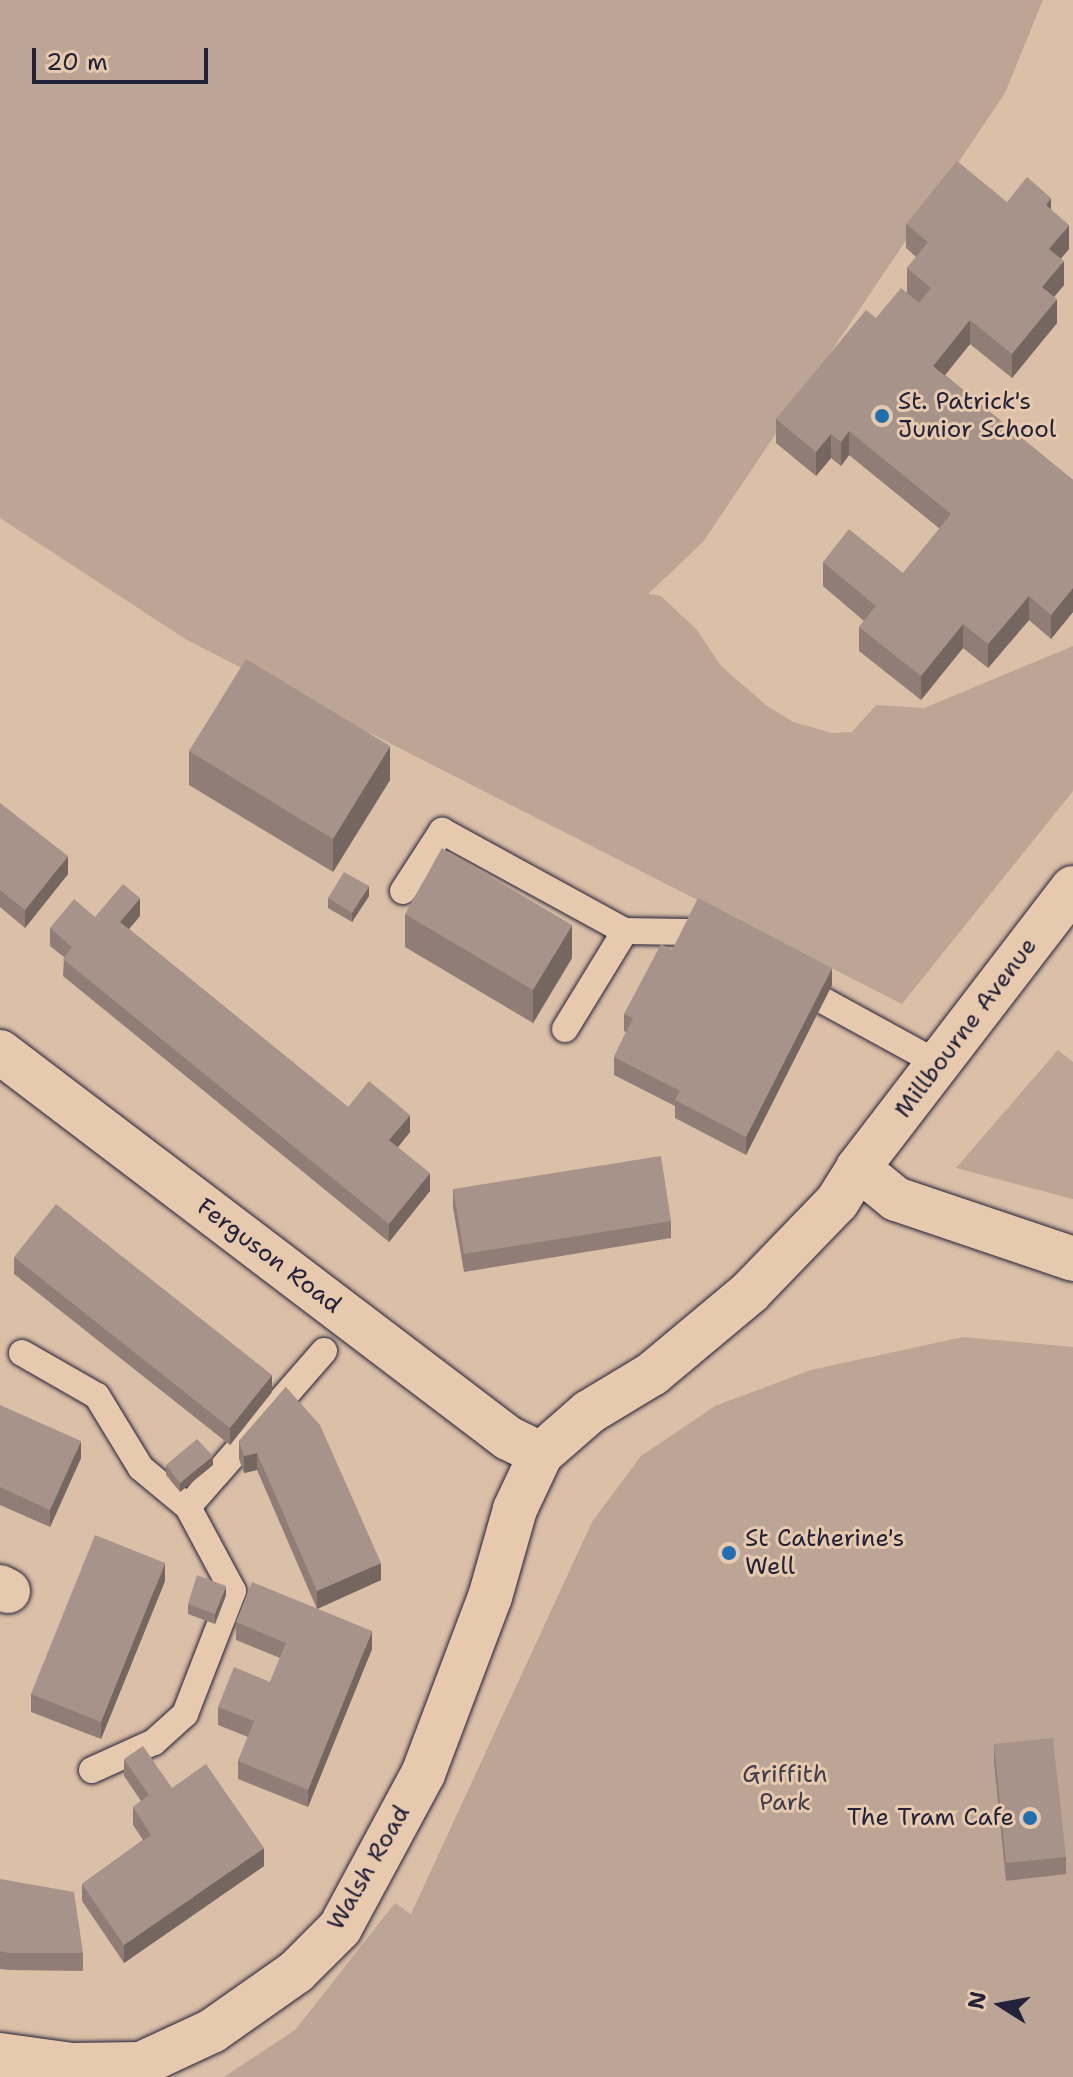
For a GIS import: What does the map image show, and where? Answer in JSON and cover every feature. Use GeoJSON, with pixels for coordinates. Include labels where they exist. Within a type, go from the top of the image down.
{"type":"FeatureCollection","features":[{"type":"Feature","properties":{"kind":"street","name":"Millbourne Avenue"},"geometry":{"type":"LineString","coordinates":[[541,1454],[589,1412],[652,1374],[750,1292],[837,1202],[858,1168],[941,1065],[1073,888]]}},
{"type":"Feature","properties":{"kind":"street","name":"Ferguson Road"},"geometry":{"type":"LineString","coordinates":[[0,1052],[498,1430],[541,1454]]}},
{"type":"Feature","properties":{"kind":"street"},"geometry":{"type":"LineString","coordinates":[[858,1168],[896,1199],[1073,1259]]}},
{"type":"Feature","properties":{"kind":"street","name":"Walsh Road"},"geometry":{"type":"LineString","coordinates":[[0,2055],[72,2065],[141,2064],[212,2031],[296,1972],[340,1928],[423,1774],[490,1597],[515,1509],[541,1454]]}},
{"type":"Feature","properties":{"kind":"lane"},"geometry":{"type":"LineString","coordinates":[[403,891],[442,831],[625,931],[689,932]]}},
{"type":"Feature","properties":{"kind":"lane"},"geometry":{"type":"LineString","coordinates":[[565,1029],[625,931]]}},
{"type":"Feature","properties":{"kind":"lane"},"geometry":{"type":"LineString","coordinates":[[824,1001],[941,1065]]}},
{"type":"Feature","properties":{"kind":"lane"},"geometry":{"type":"LineString","coordinates":[[188,1507],[324,1351]]}},
{"type":"Feature","properties":{"kind":"lane"},"geometry":{"type":"LineString","coordinates":[[22,1353],[97,1396],[141,1468],[188,1507],[233,1591],[185,1714],[154,1742],[92,1770]]}},
{"type":"Feature","properties":{"kind":"green space"},"geometry":{"type":"Polygon","coordinates":[[[0,0],[1043,0],[1005,93],[703,542],[648,594],[661,596],[697,630],[721,666],[766,705],[793,722],[832,733],[852,732],[876,705],[924,708],[1073,646],[1073,791],[902,1004],[187,640],[0,518],[0,0]]]}},
{"type":"Feature","properties":{"kind":"green space"},"geometry":{"type":"Polygon","coordinates":[[[1058,1050],[1073,1062],[1073,1199],[956,1168],[1058,1050]]]}},
{"type":"Feature","properties":{"kind":"green space","name":"Griffith Park"},"geometry":{"type":"Polygon","coordinates":[[[963,1337],[1073,1347],[1073,2077],[224,2077],[295,2030],[395,1903],[411,1914],[592,1522],[641,1456],[715,1406],[811,1370],[963,1337]]]}},
{"type":"Feature","properties":{"kind":"building","name":"St. Patrick's Junior School"},"geometry":{"type":"Polygon","coordinates":[[[957,161],[1007,202],[1027,177],[1051,198],[1046,205],[1069,225],[1049,249],[1064,261],[1042,287],[1057,299],[1012,354],[970,320],[933,366],[1073,480],[1073,588],[1051,615],[1029,596],[988,644],[963,624],[921,676],[859,627],[876,606],[823,562],[849,529],[903,573],[951,514],[849,431],[841,442],[831,434],[816,452],[776,419],[866,310],[876,318],[901,288],[919,303],[931,288],[907,268],[928,242],[906,224],[957,161]]]}},
{"type":"Feature","properties":{"kind":"building"},"geometry":{"type":"Polygon","coordinates":[[[246,659],[390,746],[333,839],[189,751],[246,659]]]}},
{"type":"Feature","properties":{"kind":"building"},"geometry":{"type":"Polygon","coordinates":[[[0,803],[68,856],[25,910],[0,890],[0,803]]]}},
{"type":"Feature","properties":{"kind":"building"},"geometry":{"type":"Polygon","coordinates":[[[442,848],[572,925],[533,990],[405,914],[442,848]]]}},
{"type":"Feature","properties":{"kind":"building"},"geometry":{"type":"Polygon","coordinates":[[[344,872],[369,886],[352,913],[328,898],[344,872]]]}},
{"type":"Feature","properties":{"kind":"building"},"geometry":{"type":"Polygon","coordinates":[[[123,884],[140,898],[120,922],[348,1107],[369,1081],[410,1115],[389,1140],[430,1173],[389,1224],[63,959],[72,947],[50,928],[74,899],[95,917],[123,884]]]}},
{"type":"Feature","properties":{"kind":"building"},"geometry":{"type":"Polygon","coordinates":[[[698,898],[832,968],[746,1137],[675,1100],[680,1091],[614,1057],[633,1018],[624,1014],[661,944],[672,950],[698,898]]]}},
{"type":"Feature","properties":{"kind":"building"},"geometry":{"type":"Polygon","coordinates":[[[661,1156],[671,1221],[464,1254],[453,1189],[661,1156]]]}},
{"type":"Feature","properties":{"kind":"building"},"geometry":{"type":"Polygon","coordinates":[[[56,1204],[272,1375],[230,1428],[14,1257],[56,1204]]]}},
{"type":"Feature","properties":{"kind":"building"},"geometry":{"type":"Polygon","coordinates":[[[286,1387],[320,1425],[381,1563],[317,1591],[257,1453],[244,1456],[239,1441],[286,1387]]]}},
{"type":"Feature","properties":{"kind":"building"},"geometry":{"type":"Polygon","coordinates":[[[0,1405],[81,1441],[50,1510],[0,1487],[0,1405]]]}},
{"type":"Feature","properties":{"kind":"building"},"geometry":{"type":"Polygon","coordinates":[[[197,1439],[213,1456],[180,1483],[166,1465],[197,1439]]]}},
{"type":"Feature","properties":{"kind":"building"},"geometry":{"type":"Polygon","coordinates":[[[95,1535],[165,1563],[101,1722],[31,1694],[95,1535]]]}},
{"type":"Feature","properties":{"kind":"building"},"geometry":{"type":"Polygon","coordinates":[[[197,1575],[226,1586],[215,1614],[188,1604],[197,1575]]]}},
{"type":"Feature","properties":{"kind":"building"},"geometry":{"type":"Polygon","coordinates":[[[252,1582],[372,1631],[308,1790],[238,1761],[254,1721],[218,1707],[234,1667],[270,1682],[286,1643],[236,1622],[252,1582]]]}},
{"type":"Feature","properties":{"kind":"building","name":"The Tram Cafe"},"geometry":{"type":"Polygon","coordinates":[[[1053,1738],[1066,1857],[1006,1863],[994,1744],[1053,1738]]]}},
{"type":"Feature","properties":{"kind":"building"},"geometry":{"type":"Polygon","coordinates":[[[143,1746],[172,1788],[206,1764],[264,1848],[124,1945],[82,1884],[151,1835],[133,1807],[149,1795],[124,1759],[143,1746]]]}},
{"type":"Feature","properties":{"kind":"building"},"geometry":{"type":"Polygon","coordinates":[[[0,1879],[74,1892],[83,1953],[0,1951],[0,1879]]]}},
{"type":"Feature","properties":{"kind":"place","name":"St. Patrick's Junior School"},"geometry":{"type":"Point","coordinates":[882,416]}},
{"type":"Feature","properties":{"kind":"place","name":"St Catherine's Well"},"geometry":{"type":"Point","coordinates":[729,1553]}},
{"type":"Feature","properties":{"kind":"place","name":"The Tram Cafe"},"geometry":{"type":"Point","coordinates":[1030,1818]}}]}
